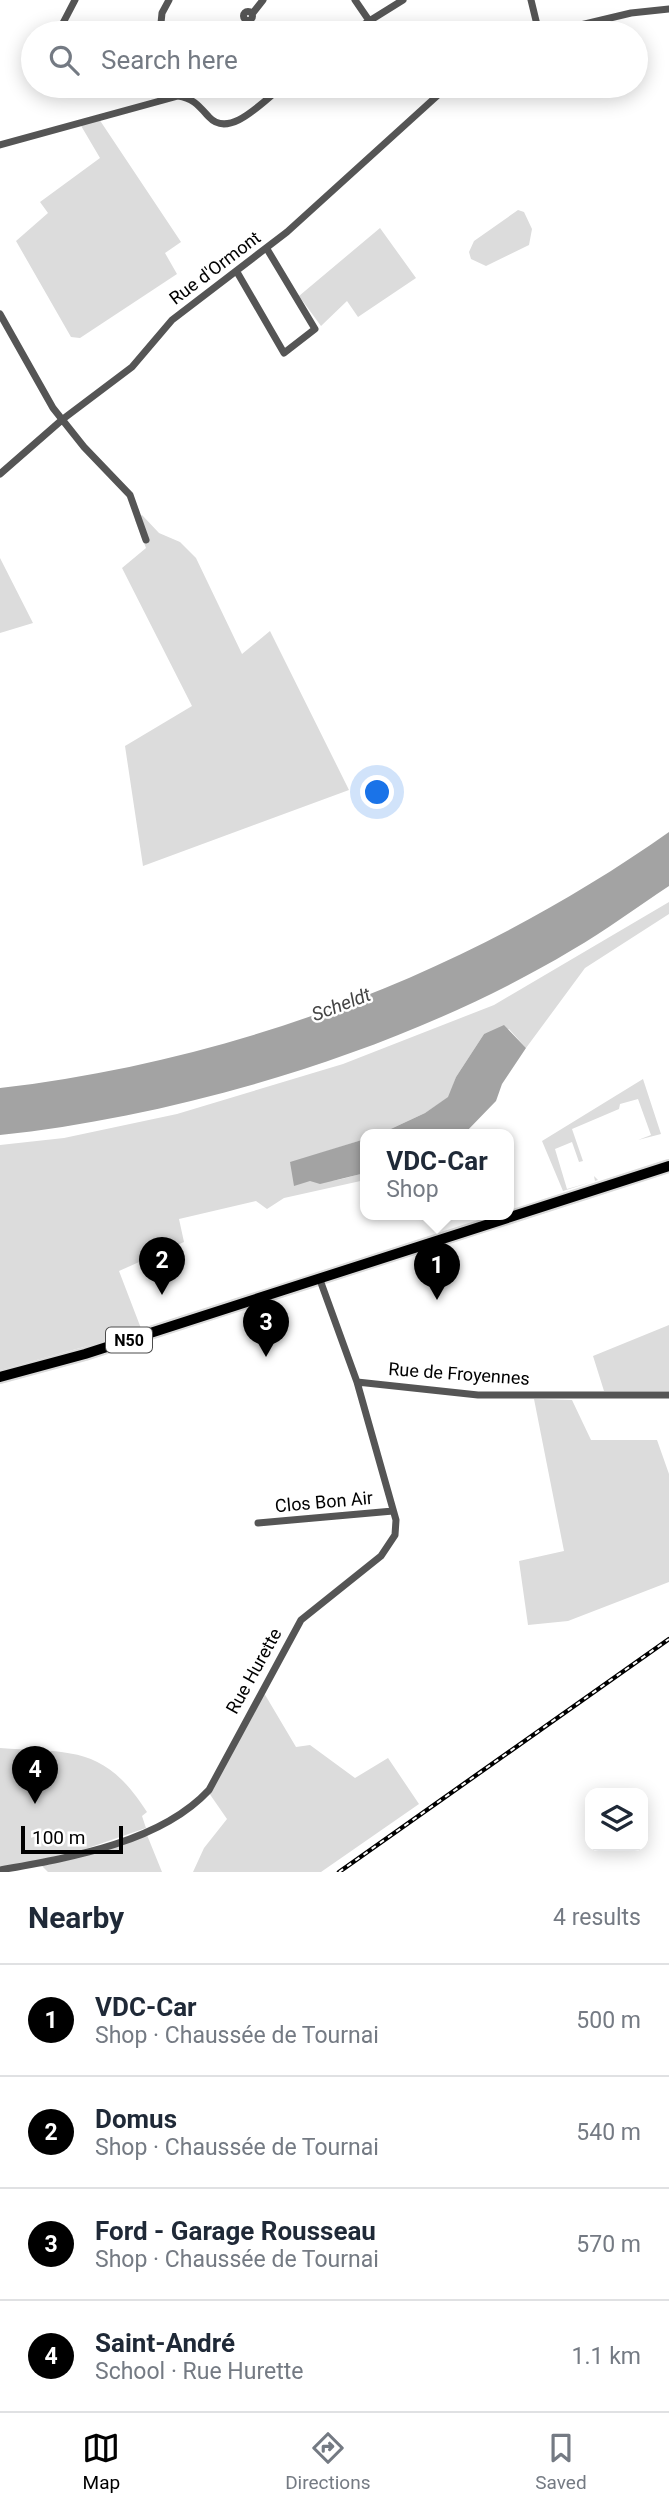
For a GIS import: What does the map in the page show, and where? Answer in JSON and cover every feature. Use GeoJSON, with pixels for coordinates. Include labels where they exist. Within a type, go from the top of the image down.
{"type":"FeatureCollection","features":[{"type":"Feature","properties":{"kind":"main road","name":"N50"},"geometry":{"type":"LineString","coordinates":[[514,1218],[669,1166]]}},
{"type":"Feature","properties":{"kind":"main road","name":"N50"},"geometry":{"type":"LineString","coordinates":[[0,1377],[85,1354],[669,1173]]}},
{"type":"Feature","properties":{"kind":"main road","name":"N50"},"geometry":{"type":"LineString","coordinates":[[0,1384],[86,1360],[507,1220]]}},
{"type":"Feature","properties":{"kind":"street"},"geometry":{"type":"LineString","coordinates":[[67,21],[75,0]]}},
{"type":"Feature","properties":{"kind":"street"},"geometry":{"type":"LineString","coordinates":[[161,21],[169,0]]}},
{"type":"Feature","properties":{"kind":"street"},"geometry":{"type":"LineString","coordinates":[[252,14],[263,0]]}},
{"type":"Feature","properties":{"kind":"street"},"geometry":{"type":"LineString","coordinates":[[355,0],[368,19]]}},
{"type":"Feature","properties":{"kind":"street"},"geometry":{"type":"LineString","coordinates":[[365,21],[403,0]]}},
{"type":"Feature","properties":{"kind":"street"},"geometry":{"type":"LineString","coordinates":[[531,0],[536,21]]}},
{"type":"Feature","properties":{"kind":"street"},"geometry":{"type":"LineString","coordinates":[[597,21],[631,13],[669,9]]}},
{"type":"Feature","properties":{"kind":"street"},"geometry":{"type":"LineString","coordinates":[[0,145],[165,98]]}},
{"type":"Feature","properties":{"kind":"street"},"geometry":{"type":"LineString","coordinates":[[180,98],[190,99],[213,121],[226,125],[238,121],[267,98]]}},
{"type":"Feature","properties":{"kind":"street","name":"Rue d'Ormont"},"geometry":{"type":"LineString","coordinates":[[0,474],[63,419],[132,367],[172,320],[267,249],[435,98]]}},
{"type":"Feature","properties":{"kind":"street"},"geometry":{"type":"LineString","coordinates":[[237,272],[284,353],[315,329],[267,249]]}},
{"type":"Feature","properties":{"kind":"street"},"geometry":{"type":"LineString","coordinates":[[0,314],[53,408],[84,447],[130,495],[146,540]]}},
{"type":"Feature","properties":{"kind":"street"},"geometry":{"type":"LineString","coordinates":[[321,1282],[357,1382]]}},
{"type":"Feature","properties":{"kind":"street","name":"Rue de Froyennes"},"geometry":{"type":"LineString","coordinates":[[357,1382],[478,1395],[669,1395]]}},
{"type":"Feature","properties":{"kind":"street","name":"Rue Hurette"},"geometry":{"type":"LineString","coordinates":[[0,1870],[99,1850],[144,1832],[199,1800],[209,1790],[301,1620],[389,1547],[396,1527],[393,1511],[357,1382]]}},
{"type":"Feature","properties":{"kind":"street","name":"Clos Bon Air"},"geometry":{"type":"LineString","coordinates":[[258,1523],[393,1511]]}},
{"type":"Feature","properties":{"kind":"shaded area"},"geometry":{"type":"Polygon","coordinates":[[[99,119],[181,242],[165,253],[177,274],[80,338],[71,337],[16,241],[48,213],[40,202],[100,158],[80,124],[99,119]]]}},
{"type":"Feature","properties":{"kind":"shaded area"},"geometry":{"type":"Polygon","coordinates":[[[518,210],[524,212],[532,229],[529,245],[486,266],[471,259],[469,252],[474,241],[518,210]]]}},
{"type":"Feature","properties":{"kind":"shaded area"},"geometry":{"type":"Polygon","coordinates":[[[380,228],[416,278],[358,317],[347,301],[321,326],[299,296],[380,228]]]}},
{"type":"Feature","properties":{"kind":"shaded area"},"geometry":{"type":"Polygon","coordinates":[[[142,515],[159,533],[180,542],[196,558],[242,654],[270,631],[349,790],[143,866],[125,746],[192,706],[122,568],[146,548],[135,520],[142,515]]]}},
{"type":"Feature","properties":{"kind":"shaded area"},"geometry":{"type":"Polygon","coordinates":[[[0,558],[33,623],[0,633],[0,558]]]}},
{"type":"Feature","properties":{"kind":"shaded area"},"geometry":{"type":"Polygon","coordinates":[[[669,832],[669,886],[572,950],[508,985],[440,1017],[369,1046],[221,1094],[72,1125],[0,1135],[0,1088],[90,1075],[178,1056],[351,1002],[434,967],[515,927],[594,882],[669,832]]]}},
{"type":"Feature","properties":{"kind":"shaded area"},"geometry":{"type":"Polygon","coordinates":[[[669,902],[669,914],[585,968],[526,1048],[509,1029],[484,1034],[456,1077],[449,1097],[425,1113],[391,1129],[360,1129],[360,1141],[290,1163],[317,1180],[333,1181],[360,1174],[360,1181],[284,1198],[267,1209],[256,1201],[179,1219],[184,1242],[119,1271],[142,1331],[0,1370],[0,1145],[64,1138],[177,1114],[343,1064],[494,1005],[669,902]]]}},
{"type":"Feature","properties":{"kind":"shaded area"},"geometry":{"type":"Polygon","coordinates":[[[504,1025],[526,1048],[502,1084],[496,1101],[469,1129],[391,1129],[425,1113],[448,1097],[456,1077],[484,1034],[504,1025]]]}},
{"type":"Feature","properties":{"kind":"shaded area"},"geometry":{"type":"Polygon","coordinates":[[[643,1079],[661,1134],[638,1140],[651,1135],[638,1099],[620,1104],[619,1109],[572,1129],[583,1161],[579,1162],[572,1142],[555,1149],[567,1189],[593,1182],[563,1191],[542,1141],[643,1079]]]}},
{"type":"Feature","properties":{"kind":"shaded area"},"geometry":{"type":"Polygon","coordinates":[[[360,1141],[360,1174],[320,1184],[310,1181],[294,1186],[290,1162],[360,1141]]]}},
{"type":"Feature","properties":{"kind":"shaded area"},"geometry":{"type":"Polygon","coordinates":[[[669,1325],[669,1391],[604,1391],[593,1356],[669,1325]]]}},
{"type":"Feature","properties":{"kind":"shaded area"},"geometry":{"type":"Polygon","coordinates":[[[534,1399],[572,1400],[591,1440],[657,1440],[669,1474],[669,1582],[568,1621],[528,1625],[519,1561],[564,1551],[534,1399]]]}},
{"type":"Feature","properties":{"kind":"shaded area"},"geometry":{"type":"Polygon","coordinates":[[[264,1693],[296,1747],[310,1745],[355,1778],[388,1758],[419,1804],[321,1872],[193,1872],[204,1848],[227,1819],[209,1793],[264,1693]]]}},
{"type":"Feature","properties":{"kind":"shaded area"},"geometry":{"type":"Polygon","coordinates":[[[0,1748],[67,1753],[101,1764],[116,1774],[147,1812],[142,1816],[146,1828],[65,1856],[0,1868],[0,1748]]]}},
{"type":"Feature","properties":{"kind":"shaded area"},"geometry":{"type":"Polygon","coordinates":[[[147,1835],[162,1872],[48,1872],[42,1866],[91,1854],[147,1835]]]}},
{"type":"Feature","properties":{"kind":"railway"},"geometry":{"type":"LineString","coordinates":[[339,1872],[669,1639]]}},
{"type":"Feature","properties":{"kind":"place","name":"Domus"},"geometry":{"type":"Point","coordinates":[162,1295]}},
{"type":"Feature","properties":{"kind":"place","name":"VDC-Car"},"geometry":{"type":"Point","coordinates":[437,1300]}},
{"type":"Feature","properties":{"kind":"place","name":"Ford - Garage Rousseau"},"geometry":{"type":"Point","coordinates":[266,1357]}},
{"type":"Feature","properties":{"kind":"place","name":"Saint-André"},"geometry":{"type":"Point","coordinates":[35,1804]}},
{"type":"Feature","properties":{"kind":"water label","name":"Scheldt"},"geometry":{"type":"Point","coordinates":[341,1004]}}]}
